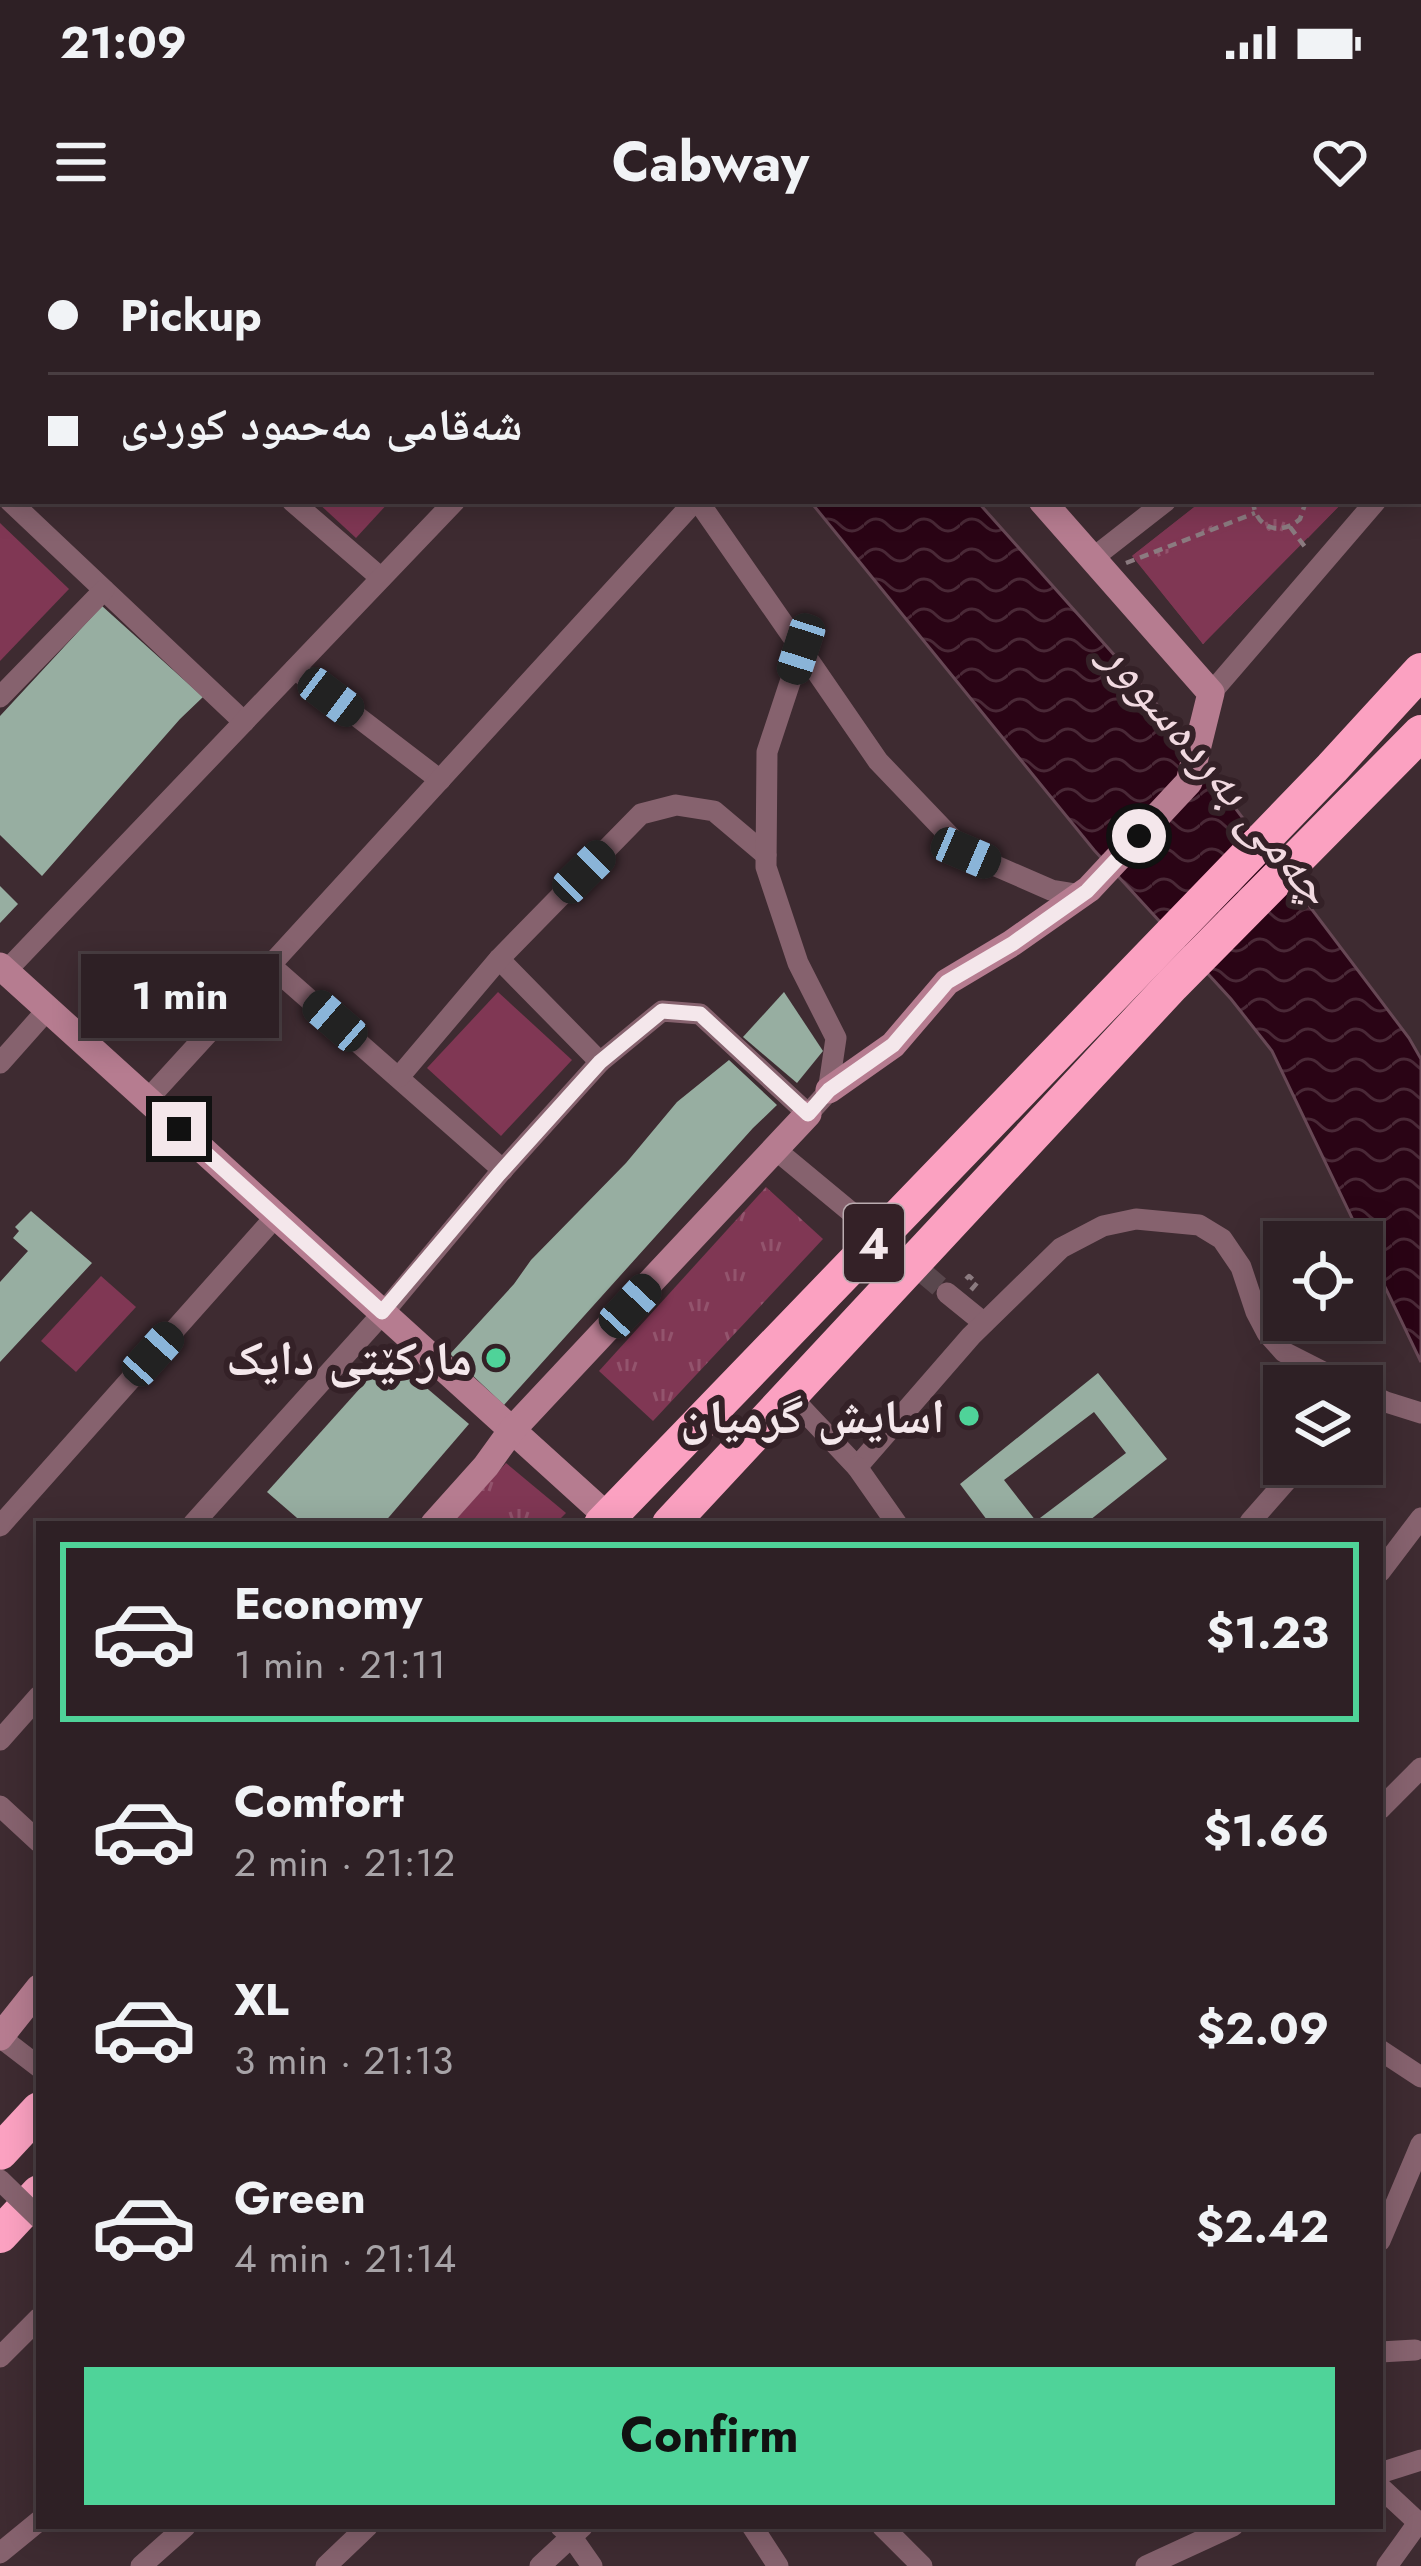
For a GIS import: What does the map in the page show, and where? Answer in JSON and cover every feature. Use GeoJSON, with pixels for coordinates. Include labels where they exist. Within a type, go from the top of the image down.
{"type":"FeatureCollection","features":[{"type":"Feature","properties":{"kind":"highway","name":"4"},"geometry":{"type":"LineString","coordinates":[[673,1521],[1002,1167],[1158,973],[1421,671]]}},
{"type":"Feature","properties":{"kind":"highway","name":"4"},"geometry":{"type":"LineString","coordinates":[[605,1521],[975,1137],[1421,733]]}},
{"type":"Feature","properties":{"kind":"highway"},"geometry":{"type":"LineString","coordinates":[[975,1137],[1002,1167]]}},
{"type":"Feature","properties":{"kind":"highway"},"geometry":{"type":"LineString","coordinates":[[0,2152],[36,2113]]}},
{"type":"Feature","properties":{"kind":"highway"},"geometry":{"type":"LineString","coordinates":[[0,2235],[36,2196]]}},
{"type":"Feature","properties":{"kind":"street"},"geometry":{"type":"LineString","coordinates":[[13,504],[244,722]]}},
{"type":"Feature","properties":{"kind":"street"},"geometry":{"type":"LineString","coordinates":[[295,504],[381,578]]}},
{"type":"Feature","properties":{"kind":"street"},"geometry":{"type":"LineString","coordinates":[[452,504],[3,969],[512,1430],[605,1521]]}},
{"type":"Feature","properties":{"kind":"street"},"geometry":{"type":"LineString","coordinates":[[147,1100],[694,504]]}},
{"type":"Feature","properties":{"kind":"street"},"geometry":{"type":"LineString","coordinates":[[699,504],[878,761],[966,853],[1051,890],[1082,895]]}},
{"type":"Feature","properties":{"kind":"street"},"geometry":{"type":"LineString","coordinates":[[1045,504],[1211,693]]}},
{"type":"Feature","properties":{"kind":"street"},"geometry":{"type":"LineString","coordinates":[[1099,565],[1163,504]]}},
{"type":"Feature","properties":{"kind":"street"},"geometry":{"type":"LineString","coordinates":[[437,1521],[512,1430],[829,1090],[893,1045],[947,982],[1082,895],[1189,782],[1211,693],[1373,504]]}},
{"type":"Feature","properties":{"kind":"street"},"geometry":{"type":"LineString","coordinates":[[0,697],[104,590]]}},
{"type":"Feature","properties":{"kind":"street"},"geometry":{"type":"LineString","coordinates":[[801,649],[767,752],[766,867],[798,963],[836,1038],[829,1090]]}},
{"type":"Feature","properties":{"kind":"street"},"geometry":{"type":"LineString","coordinates":[[295,669],[440,780]]}},
{"type":"Feature","properties":{"kind":"street"},"geometry":{"type":"LineString","coordinates":[[399,1077],[499,959],[641,814],[676,805],[714,811],[766,855]]}},
{"type":"Feature","properties":{"kind":"street"},"geometry":{"type":"LineString","coordinates":[[499,959],[600,1062]]}},
{"type":"Feature","properties":{"kind":"street"},"geometry":{"type":"LineString","coordinates":[[270,965],[503,1170]]}},
{"type":"Feature","properties":{"kind":"street"},"geometry":{"type":"LineString","coordinates":[[0,1063],[48,1010]]}},
{"type":"Feature","properties":{"kind":"street"},"geometry":{"type":"LineString","coordinates":[[196,1521],[600,1062],[662,1011],[700,1014],[808,1114]]}},
{"type":"Feature","properties":{"kind":"street"},"geometry":{"type":"LineString","coordinates":[[776,1150],[852,1213]]}},
{"type":"Feature","properties":{"kind":"street"},"geometry":{"type":"LineString","coordinates":[[0,1526],[276,1216]]}},
{"type":"Feature","properties":{"kind":"street"},"geometry":{"type":"LineString","coordinates":[[856,1467],[984,1323],[1061,1248],[1103,1226],[1136,1220],[1198,1225],[1222,1239],[1241,1267],[1267,1333],[1284,1352],[1309,1365]]}},
{"type":"Feature","properties":{"kind":"street"},"geometry":{"type":"LineString","coordinates":[[947,1293],[984,1323]]}},
{"type":"Feature","properties":{"kind":"street"},"geometry":{"type":"LineString","coordinates":[[790,1396],[856,1467],[895,1521]]}},
{"type":"Feature","properties":{"kind":"street"},"geometry":{"type":"LineString","coordinates":[[1383,1401],[1421,1412]]}},
{"type":"Feature","properties":{"kind":"street"},"geometry":{"type":"LineString","coordinates":[[1252,1521],[1283,1485]]}},
{"type":"Feature","properties":{"kind":"street"},"geometry":{"type":"LineString","coordinates":[[1383,1568],[1421,1518]]}},
{"type":"Feature","properties":{"kind":"street"},"geometry":{"type":"LineString","coordinates":[[0,1740],[36,1699]]}},
{"type":"Feature","properties":{"kind":"street"},"geometry":{"type":"LineString","coordinates":[[1383,1806],[1421,1768]]}},
{"type":"Feature","properties":{"kind":"street"},"geometry":{"type":"LineString","coordinates":[[0,1806],[36,1839]]}},
{"type":"Feature","properties":{"kind":"street"},"geometry":{"type":"LineString","coordinates":[[36,1992],[0,2037],[36,2065]]}},
{"type":"Feature","properties":{"kind":"street"},"geometry":{"type":"LineString","coordinates":[[1383,2052],[1419,2072]]}},
{"type":"Feature","properties":{"kind":"street"},"geometry":{"type":"LineString","coordinates":[[1383,2234],[1421,2144]]}},
{"type":"Feature","properties":{"kind":"street"},"geometry":{"type":"LineString","coordinates":[[0,2180],[36,2215]]}},
{"type":"Feature","properties":{"kind":"street"},"geometry":{"type":"LineString","coordinates":[[0,2357],[36,2321]]}},
{"type":"Feature","properties":{"kind":"street"},"geometry":{"type":"LineString","coordinates":[[1383,2352],[1415,2350]]}},
{"type":"Feature","properties":{"kind":"street"},"geometry":{"type":"LineString","coordinates":[[1383,2472],[1421,2460]]}},
{"type":"Feature","properties":{"kind":"street"},"geometry":{"type":"LineString","coordinates":[[1383,2490],[1420,2524],[1388,2566]]}},
{"type":"Feature","properties":{"kind":"street"},"geometry":{"type":"LineString","coordinates":[[0,2553],[36,2523]]}},
{"type":"Feature","properties":{"kind":"street"},"geometry":{"type":"LineString","coordinates":[[141,2566],[183,2529]]}},
{"type":"Feature","properties":{"kind":"street"},"geometry":{"type":"LineString","coordinates":[[326,2566],[365,2529]]}},
{"type":"Feature","properties":{"kind":"street"},"geometry":{"type":"LineString","coordinates":[[540,2566],[571,2529],[592,2566]]}},
{"type":"Feature","properties":{"kind":"street"},"geometry":{"type":"LineString","coordinates":[[754,2529],[778,2566]]}},
{"type":"Feature","properties":{"kind":"street"},"geometry":{"type":"LineString","coordinates":[[885,2529],[922,2566]]}},
{"type":"Feature","properties":{"kind":"street"},"geometry":{"type":"LineString","coordinates":[[1146,2566],[1226,2529]]}},
{"type":"Feature","properties":{"kind":"path"},"geometry":{"type":"LineString","coordinates":[[1254,504],[1255,513],[1270,528],[1286,529],[1300,520],[1305,504]]}},
{"type":"Feature","properties":{"kind":"path"},"geometry":{"type":"LineString","coordinates":[[1099,565],[1255,513]]}},
{"type":"Feature","properties":{"kind":"green space"},"geometry":{"type":"Polygon","coordinates":[[[319,504],[387,504],[356,538],[319,504]]]}},
{"type":"Feature","properties":{"kind":"green space"},"geometry":{"type":"Polygon","coordinates":[[[1198,504],[1341,504],[1203,644],[1132,556],[1198,504]]]}},
{"type":"Feature","properties":{"kind":"green space"},"geometry":{"type":"Polygon","coordinates":[[[1198,504],[1248,504],[1249,511],[1132,556],[1198,504]]]}},
{"type":"Feature","properties":{"kind":"green space"},"geometry":{"type":"Polygon","coordinates":[[[1310,504],[1341,504],[1308,538],[1298,528],[1310,504]]]}},
{"type":"Feature","properties":{"kind":"green space"},"geometry":{"type":"Polygon","coordinates":[[[1253,521],[1270,532],[1290,535],[1299,546],[1203,644],[1139,564],[1253,521]]]}},
{"type":"Feature","properties":{"kind":"green space"},"geometry":{"type":"Polygon","coordinates":[[[0,523],[69,589],[0,661],[0,523]]]}},
{"type":"Feature","properties":{"kind":"green space"},"geometry":{"type":"Polygon","coordinates":[[[498,992],[572,1060],[501,1136],[427,1068],[498,992]]]}},
{"type":"Feature","properties":{"kind":"green space"},"geometry":{"type":"Polygon","coordinates":[[[766,1187],[823,1239],[653,1421],[599,1371],[766,1187]]]}},
{"type":"Feature","properties":{"kind":"green space"},"geometry":{"type":"Polygon","coordinates":[[[101,1276],[136,1307],[76,1372],[41,1341],[101,1276]]]}},
{"type":"Feature","properties":{"kind":"green space"},"geometry":{"type":"Polygon","coordinates":[[[506,1463],[566,1513],[558,1521],[455,1521],[506,1463]]]}},
{"type":"Feature","properties":{"kind":"water"},"geometry":{"type":"Polygon","coordinates":[[[812,504],[980,504],[1149,694],[1409,1038],[1421,1059],[1421,1362],[1383,1283],[1383,1221],[1353,1221],[1272,1051],[1231,999],[1094,850],[812,504]]]}},
{"type":"Feature","properties":{"kind":"building"},"geometry":{"type":"Polygon","coordinates":[[[102,606],[203,697],[42,876],[0,835],[0,716],[102,606]]]}},
{"type":"Feature","properties":{"kind":"building"},"geometry":{"type":"Polygon","coordinates":[[[0,886],[18,904],[0,923],[0,886]]]}},
{"type":"Feature","properties":{"kind":"building"},"geometry":{"type":"Polygon","coordinates":[[[784,992],[823,1051],[797,1083],[743,1037],[784,992]]]}},
{"type":"Feature","properties":{"kind":"building"},"geometry":{"type":"Polygon","coordinates":[[[729,1060],[777,1105],[504,1405],[450,1354],[677,1102],[729,1060]]]}},
{"type":"Feature","properties":{"kind":"building"},"geometry":{"type":"Polygon","coordinates":[[[31,1211],[92,1263],[0,1362],[0,1282],[28,1251],[13,1238],[19,1231],[15,1227],[31,1211]]]}},
{"type":"Feature","properties":{"kind":"building"},"geometry":{"type":"Polygon","coordinates":[[[389,1356],[469,1424],[386,1521],[301,1521],[267,1492],[389,1356]]]}},
{"type":"Feature","properties":{"kind":"building"},"geometry":{"type":"Polygon","coordinates":[[[1098,1373],[1167,1459],[1089,1521],[1036,1521],[988,1521],[960,1484],[1098,1373]],[[1094,1412],[1004,1480],[1036,1521],[1126,1453],[1094,1412]]]}},
{"type":"Feature","properties":{"kind":"tunnel"},"geometry":{"type":"LineString","coordinates":[[852,1213],[947,1293]]}},
{"type":"Feature","properties":{"kind":"place","name":"مارکێتی دایک"},"geometry":{"type":"Point","coordinates":[496,1358]}},
{"type":"Feature","properties":{"kind":"place","name":"اسايش گرميان"},"geometry":{"type":"Point","coordinates":[969,1416]}},
{"type":"Feature","properties":{"kind":"route"},"geometry":{"type":"LineString","coordinates":[[179,1129],[382,1312],[600,1062],[662,1011],[700,1014],[808,1114],[829,1090],[893,1045],[947,982],[1087,891],[1139,836]]}},
{"type":"Feature","properties":{"kind":"water label","name":"چەمی بەردەسوور"},"geometry":{"type":"Point","coordinates":[1219,771]}}]}
